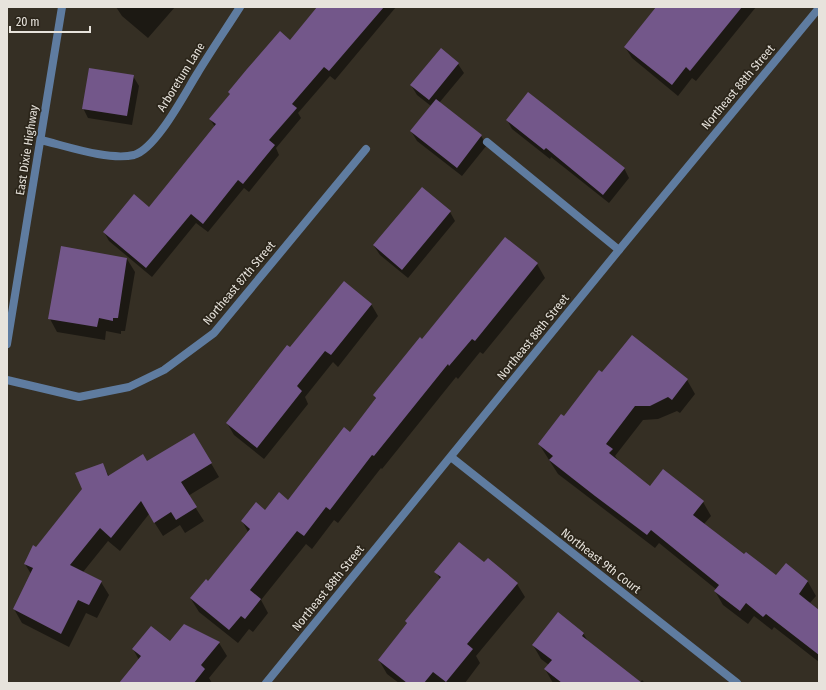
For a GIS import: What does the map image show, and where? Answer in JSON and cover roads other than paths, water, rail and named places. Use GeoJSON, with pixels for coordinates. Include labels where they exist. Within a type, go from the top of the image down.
{"type":"FeatureCollection","features":[{"type":"Feature","properties":{"kind":"street","name":"East Dixie Highway"},"geometry":{"type":"LineString","coordinates":[[7,344],[62,7]]}},
{"type":"Feature","properties":{"kind":"street","name":"Arboretum Lane"},"geometry":{"type":"LineString","coordinates":[[41,140],[102,155],[135,154],[149,144],[173,116],[196,74],[240,7]]}},
{"type":"Feature","properties":{"kind":"street","name":"Northeast 88th Street"},"geometry":{"type":"LineString","coordinates":[[266,683],[619,250],[819,8]]}},
{"type":"Feature","properties":{"kind":"street"},"geometry":{"type":"LineString","coordinates":[[486,142],[619,250]]}},
{"type":"Feature","properties":{"kind":"street","name":"Northeast 87th Street"},"geometry":{"type":"LineString","coordinates":[[7,380],[79,396],[129,388],[164,370],[214,333],[366,149]]}},
{"type":"Feature","properties":{"kind":"street","name":"Northeast 9th Court"},"geometry":{"type":"LineString","coordinates":[[451,457],[738,683]]}}]}
